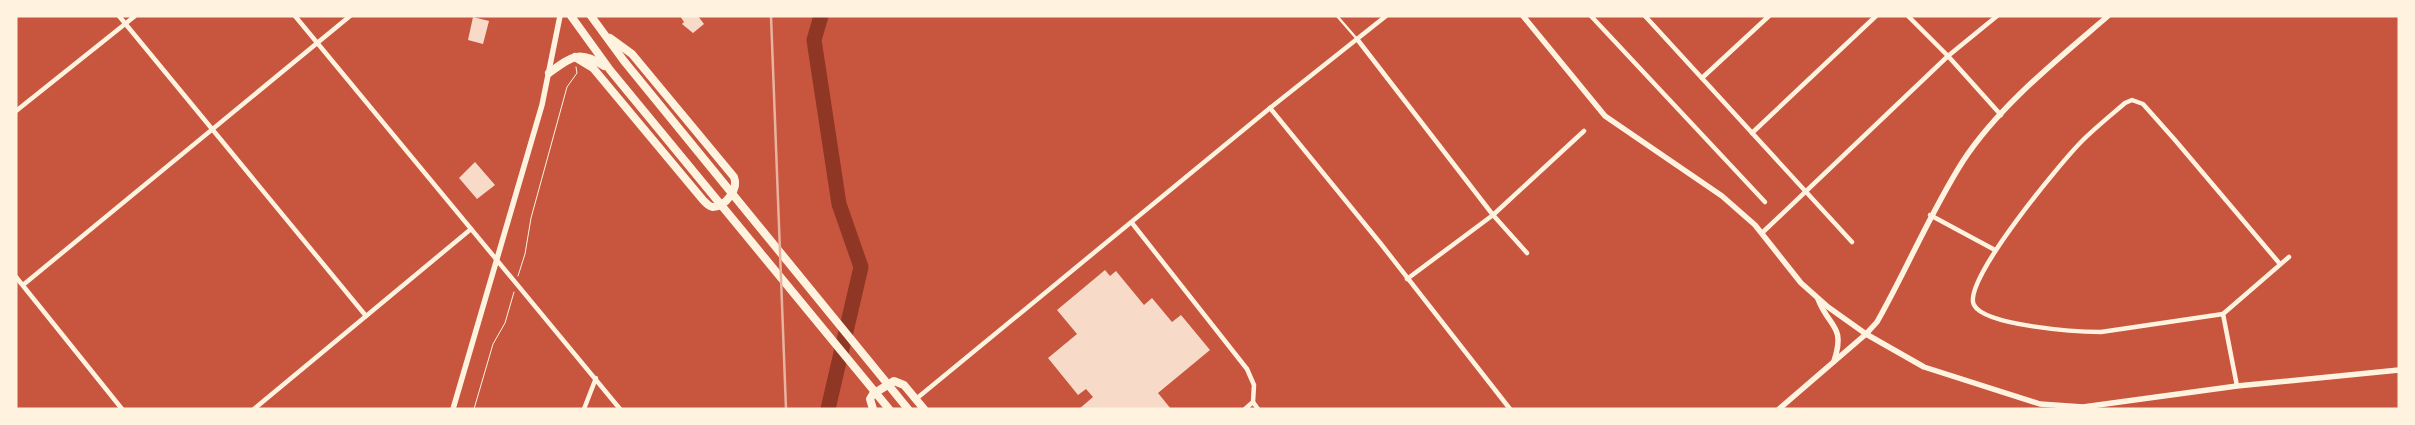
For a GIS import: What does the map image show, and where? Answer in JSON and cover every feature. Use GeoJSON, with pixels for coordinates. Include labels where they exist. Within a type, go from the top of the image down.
{"type":"FeatureCollection","features":[{"type":"Feature","properties":{"kind":"main road"},"geometry":{"type":"LineString","coordinates":[[571,16],[610,70],[889,409]]}},
{"type":"Feature","properties":{"kind":"main road"},"geometry":{"type":"LineString","coordinates":[[590,16],[908,409]]}},
{"type":"Feature","properties":{"kind":"main road"},"geometry":{"type":"LineString","coordinates":[[575,61],[592,68],[708,206],[714,207],[733,194],[737,183],[728,170],[632,54],[602,33]]}},
{"type":"Feature","properties":{"kind":"main road"},"geometry":{"type":"LineString","coordinates":[[549,73],[587,56],[610,70]]}},
{"type":"Feature","properties":{"kind":"main road"},"geometry":{"type":"LineString","coordinates":[[872,409],[870,399],[873,394],[894,381],[904,385],[924,409]]}},
{"type":"Feature","properties":{"kind":"street"},"geometry":{"type":"LineString","coordinates":[[119,16],[366,316]]}},
{"type":"Feature","properties":{"kind":"street"},"geometry":{"type":"LineString","coordinates":[[16,112],[135,16]]}},
{"type":"Feature","properties":{"kind":"street"},"geometry":{"type":"LineString","coordinates":[[295,16],[620,409]]}},
{"type":"Feature","properties":{"kind":"street"},"geometry":{"type":"LineString","coordinates":[[24,286],[350,16]]}},
{"type":"Feature","properties":{"kind":"street"},"geometry":{"type":"LineString","coordinates":[[454,409],[549,73],[560,16]]}},
{"type":"Feature","properties":{"kind":"street"},"geometry":{"type":"LineString","coordinates":[[916,400],[1270,108],[1386,16]]}},
{"type":"Feature","properties":{"kind":"street"},"geometry":{"type":"LineString","coordinates":[[1523,16],[1605,116],[1722,196],[1762,233],[1801,283],[1817,297],[1866,334],[1924,367],[2040,404],[2083,408],[2237,386],[2399,370]]}},
{"type":"Feature","properties":{"kind":"street"},"geometry":{"type":"LineString","coordinates":[[1591,16],[1765,202]]}},
{"type":"Feature","properties":{"kind":"street"},"geometry":{"type":"LineString","coordinates":[[1645,16],[1852,242]]}},
{"type":"Feature","properties":{"kind":"street"},"geometry":{"type":"LineString","coordinates":[[1702,78],[1769,16]]}},
{"type":"Feature","properties":{"kind":"street"},"geometry":{"type":"LineString","coordinates":[[1752,133],[1876,16]]}},
{"type":"Feature","properties":{"kind":"street"},"geometry":{"type":"LineString","coordinates":[[1908,16],[1948,56],[2001,115]]}},
{"type":"Feature","properties":{"kind":"street"},"geometry":{"type":"LineString","coordinates":[[1762,233],[1948,56],[1997,16]]}},
{"type":"Feature","properties":{"kind":"street"},"geometry":{"type":"LineString","coordinates":[[2096,16],[2101,22]]}},
{"type":"Feature","properties":{"kind":"street"},"geometry":{"type":"LineString","coordinates":[[1779,409],[1866,334],[1886,305],[1930,215],[1964,160],[2001,115],[2108,16]]}},
{"type":"Feature","properties":{"kind":"street"},"geometry":{"type":"LineString","coordinates":[[1357,39],[1493,214],[1527,253]]}},
{"type":"Feature","properties":{"kind":"street"},"geometry":{"type":"LineString","coordinates":[[2280,264],[2143,104],[2132,100],[2125,104],[2070,153],[1995,250],[1974,291],[1972,301],[1975,308],[1983,313],[2022,324],[2082,332],[2101,332],[2223,314],[2280,264],[2289,256]]}},
{"type":"Feature","properties":{"kind":"street"},"geometry":{"type":"LineString","coordinates":[[1270,108],[1510,409]]}},
{"type":"Feature","properties":{"kind":"street"},"geometry":{"type":"LineString","coordinates":[[1407,279],[1493,214],[1584,131]]}},
{"type":"Feature","properties":{"kind":"street"},"geometry":{"type":"LineString","coordinates":[[1930,215],[1995,250]]}},
{"type":"Feature","properties":{"kind":"street"},"geometry":{"type":"LineString","coordinates":[[1132,223],[1247,370],[1254,384],[1252,402],[1245,409]]}},
{"type":"Feature","properties":{"kind":"street"},"geometry":{"type":"LineString","coordinates":[[254,409],[471,229]]}},
{"type":"Feature","properties":{"kind":"street"},"geometry":{"type":"LineString","coordinates":[[16,277],[122,409]]}},
{"type":"Feature","properties":{"kind":"street"},"geometry":{"type":"LineString","coordinates":[[1817,297],[1822,310],[1838,333],[1839,345],[1833,363]]}},
{"type":"Feature","properties":{"kind":"street"},"geometry":{"type":"LineString","coordinates":[[2223,314],[2237,386]]}},
{"type":"Feature","properties":{"kind":"street"},"geometry":{"type":"LineString","coordinates":[[584,409],[596,378]]}},
{"type":"Feature","properties":{"kind":"street"},"geometry":{"type":"LineString","coordinates":[[1252,402],[1258,409]]}},
{"type":"Feature","properties":{"kind":"lane"},"geometry":{"type":"LineString","coordinates":[[1337,16],[1357,39]]}},
{"type":"Feature","properties":{"kind":"path"},"geometry":{"type":"LineString","coordinates":[[519,274],[525,254],[531,218],[567,88],[577,73],[575,61]]}},
{"type":"Feature","properties":{"kind":"path"},"geometry":{"type":"LineString","coordinates":[[474,409],[493,344],[505,323],[514,292]]}},
{"type":"Feature","properties":{"kind":"building"},"geometry":{"type":"Polygon","coordinates":[[[680,16],[698,16],[704,24],[693,33],[682,24],[684,22],[680,16]]]}},
{"type":"Feature","properties":{"kind":"building"},"geometry":{"type":"Polygon","coordinates":[[[473,17],[489,21],[483,44],[468,40],[473,17]]]}},
{"type":"Feature","properties":{"kind":"building"},"geometry":{"type":"Polygon","coordinates":[[[475,162],[495,185],[477,199],[459,178],[475,162]]]}},
{"type":"Feature","properties":{"kind":"building"},"geometry":{"type":"Polygon","coordinates":[[[1105,270],[1110,276],[1116,271],[1144,305],[1152,298],[1172,322],[1181,315],[1210,350],[1158,393],[1171,409],[1079,409],[1093,397],[1086,389],[1078,395],[1048,358],[1077,334],[1057,310],[1105,270]]]}},
{"type":"Feature","properties":{"kind":"waterway"},"geometry":{"type":"LineString","coordinates":[[821,16],[814,40],[839,204],[861,267],[828,409]]}},
{"type":"Feature","properties":{"kind":"railway"},"geometry":{"type":"LineString","coordinates":[[771,16],[786,409]]}}]}
